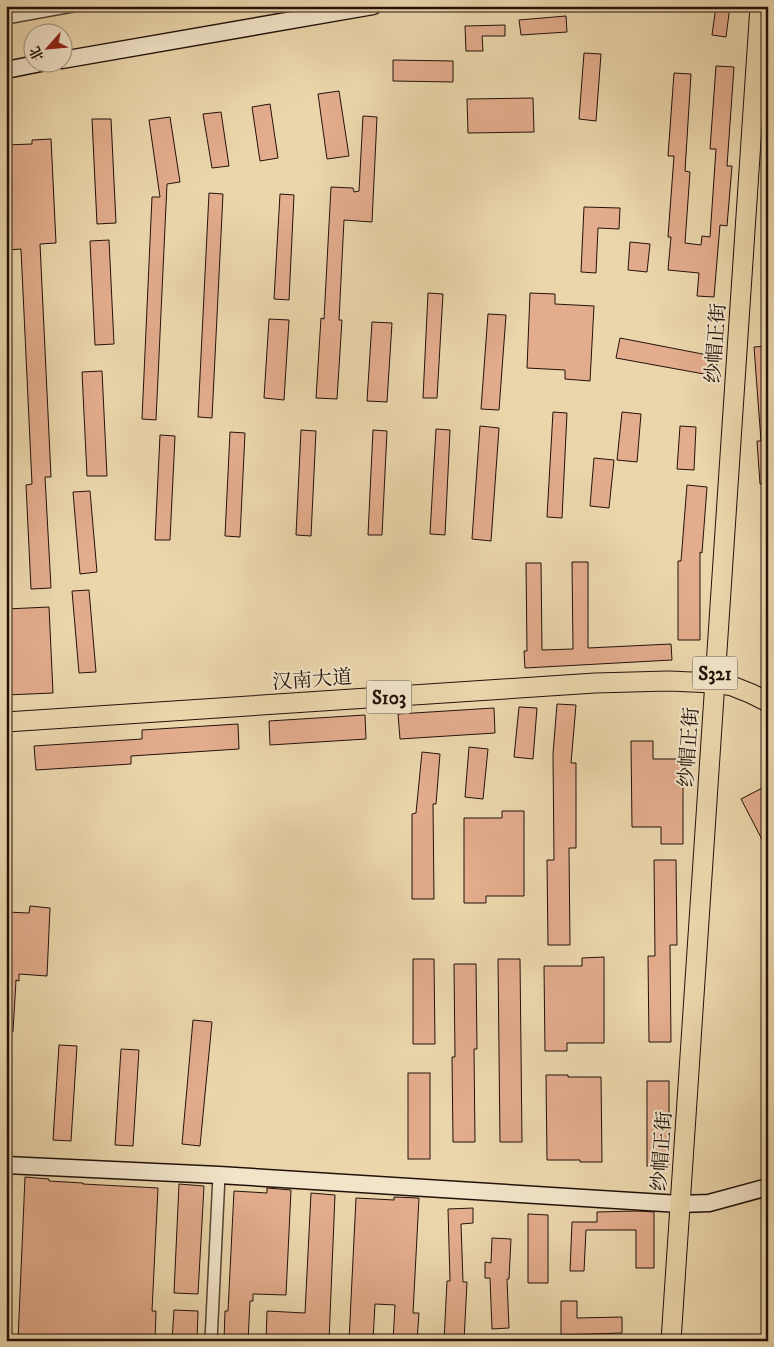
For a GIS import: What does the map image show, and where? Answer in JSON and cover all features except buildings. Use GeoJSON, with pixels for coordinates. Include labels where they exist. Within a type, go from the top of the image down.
{"type":"FeatureCollection","features":[{"type":"Feature","properties":{"kind":"main road","name":"纱帽正街"},"geometry":{"type":"LineString","coordinates":[[682,1341],[686,1204],[720,684],[760,6]]}},
{"type":"Feature","properties":{"kind":"main road","name":"纱帽正街"},"geometry":{"type":"LineString","coordinates":[[720,684],[768,39]]}},
{"type":"Feature","properties":{"kind":"main road","name":"汉南大道"},"geometry":{"type":"LineString","coordinates":[[6,722],[595,683],[669,681],[720,684],[752,694],[768,702]]}},
{"type":"Feature","properties":{"kind":"main road","name":"纱帽正街"},"geometry":{"type":"LineString","coordinates":[[671,1341],[686,1204]]}},
{"type":"Feature","properties":{"kind":"street"},"geometry":{"type":"LineString","coordinates":[[6,18],[72,6]]}},
{"type":"Feature","properties":{"kind":"street"},"geometry":{"type":"LineString","coordinates":[[72,58],[373,6]]}},
{"type":"Feature","properties":{"kind":"street"},"geometry":{"type":"LineString","coordinates":[[6,70],[22,67]]}},
{"type":"Feature","properties":{"kind":"street"},"geometry":{"type":"LineString","coordinates":[[6,1165],[219,1175],[686,1204],[709,1203],[768,1187]]}},
{"type":"Feature","properties":{"kind":"street"},"geometry":{"type":"LineString","coordinates":[[211,1341],[219,1175]]}}]}
